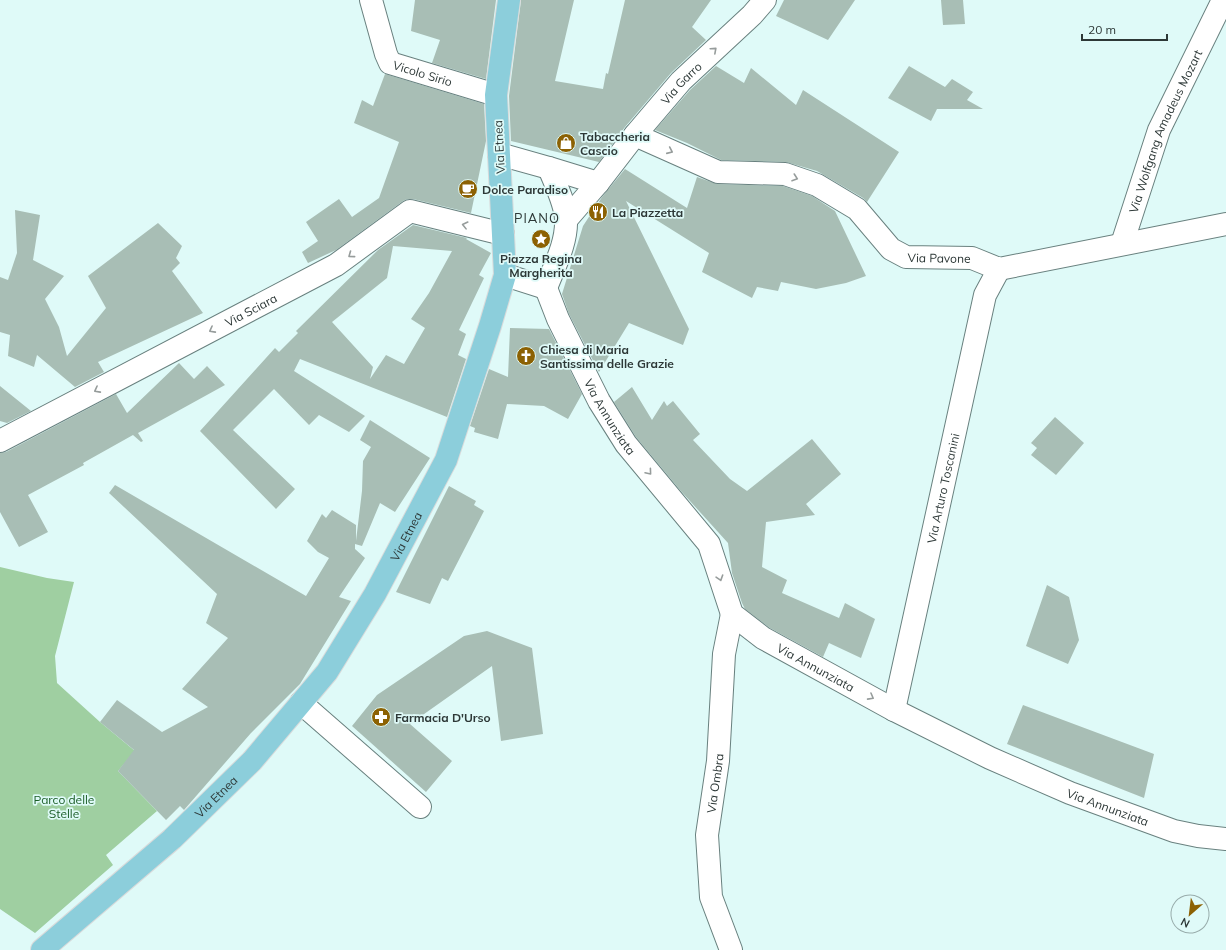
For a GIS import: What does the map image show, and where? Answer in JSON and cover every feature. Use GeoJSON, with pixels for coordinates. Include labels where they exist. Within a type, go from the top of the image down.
{"type":"FeatureCollection","features":[{"type":"Feature","properties":{"kind":"main road","name":"Via Etnea"},"geometry":{"type":"LineString","coordinates":[[49,946],[172,839],[252,761],[327,672],[375,594],[446,460],[488,334],[505,275],[496,95],[509,0]]}},
{"type":"Feature","properties":{"kind":"street","name":"Vicolo Sirio"},"geometry":{"type":"LineString","coordinates":[[371,0],[386,54],[390,63],[496,95]]}},
{"type":"Feature","properties":{"kind":"street","name":"Via Garro"},"geometry":{"type":"LineString","coordinates":[[566,220],[681,81],[752,15],[765,0]]}},
{"type":"Feature","properties":{"kind":"street","name":"Via Wolfgang Amadeus Mozart"},"geometry":{"type":"LineString","coordinates":[[1122,244],[1159,130],[1223,0]]}},
{"type":"Feature","properties":{"kind":"street","name":"Via Pavone"},"geometry":{"type":"LineString","coordinates":[[635,135],[718,172],[786,174],[817,185],[856,209],[891,249],[906,257],[972,258],[999,269]]}},
{"type":"Feature","properties":{"kind":"street"},"geometry":{"type":"LineString","coordinates":[[499,154],[549,168],[601,178]]}},
{"type":"Feature","properties":{"kind":"street"},"geometry":{"type":"LineString","coordinates":[[505,275],[546,288],[563,244],[566,220],[560,195],[549,168]]}},
{"type":"Feature","properties":{"kind":"street","name":"Via Sciara"},"geometry":{"type":"LineString","coordinates":[[0,441],[336,265],[410,211],[503,234]]}},
{"type":"Feature","properties":{"kind":"street"},"geometry":{"type":"LineString","coordinates":[[999,269],[1226,224]]}},
{"type":"Feature","properties":{"kind":"street","name":"Via Arturo Toscanini"},"geometry":{"type":"LineString","coordinates":[[894,710],[985,296],[999,269]]}},
{"type":"Feature","properties":{"kind":"street","name":"Via Annunziata"},"geometry":{"type":"LineString","coordinates":[[546,288],[558,319],[599,401],[626,444],[709,544],[732,614],[763,638],[894,710],[990,758],[1070,793],[1174,832],[1226,839]]}},
{"type":"Feature","properties":{"kind":"street","name":"Via Ombra"},"geometry":{"type":"LineString","coordinates":[[731,950],[711,897],[707,835],[718,761],[724,654],[732,614]]}},
{"type":"Feature","properties":{"kind":"street"},"geometry":{"type":"LineString","coordinates":[[301,703],[420,807]]}},
{"type":"Feature","properties":{"kind":"green space","name":"Parco delle Stelle"},"geometry":{"type":"Polygon","coordinates":[[[0,567],[47,578],[74,582],[55,656],[57,683],[135,751],[118,771],[157,811],[106,855],[113,865],[35,933],[0,909],[0,567]]]}},
{"type":"Feature","properties":{"kind":"building"},"geometry":{"type":"Polygon","coordinates":[[[415,0],[496,0],[486,79],[432,63],[440,40],[411,31],[415,0]]]}},
{"type":"Feature","properties":{"kind":"building"},"geometry":{"type":"Polygon","coordinates":[[[521,0],[574,0],[555,81],[603,89],[606,73],[608,74],[625,0],[711,0],[692,27],[706,40],[671,73],[625,127],[599,162],[511,141],[509,96],[521,0]]]}},
{"type":"Feature","properties":{"kind":"building"},"geometry":{"type":"Polygon","coordinates":[[[784,0],[855,0],[828,40],[776,16],[784,0]]]}},
{"type":"Feature","properties":{"kind":"building"},"geometry":{"type":"Polygon","coordinates":[[[941,0],[963,0],[965,24],[943,25],[941,0]]]}},
{"type":"Feature","properties":{"kind":"building"},"geometry":{"type":"Polygon","coordinates":[[[716,66],[744,83],[751,68],[796,105],[803,90],[899,152],[867,202],[863,198],[817,171],[786,162],[721,160],[687,143],[655,130],[690,90],[716,66]]]}},
{"type":"Feature","properties":{"kind":"building"},"geometry":{"type":"Polygon","coordinates":[[[909,66],[945,87],[952,79],[973,92],[967,100],[983,109],[937,109],[931,121],[888,98],[909,66]]]}},
{"type":"Feature","properties":{"kind":"building"},"geometry":{"type":"Polygon","coordinates":[[[385,74],[484,104],[486,141],[471,213],[413,199],[407,199],[336,250],[308,263],[302,252],[318,241],[306,222],[339,199],[352,217],[379,198],[399,142],[354,123],[362,100],[373,106],[385,74]]]}},
{"type":"Feature","properties":{"kind":"building"},"geometry":{"type":"Polygon","coordinates":[[[625,169],[687,208],[697,177],[717,184],[783,186],[812,196],[835,211],[866,276],[846,283],[816,289],[781,282],[778,291],[757,287],[752,298],[702,272],[709,253],[626,201],[689,329],[683,345],[629,323],[599,372],[569,314],[562,294],[583,226],[602,197],[625,169]]]}},
{"type":"Feature","properties":{"kind":"building"},"geometry":{"type":"Polygon","coordinates":[[[15,210],[40,215],[33,260],[64,276],[45,299],[59,327],[67,356],[106,308],[88,276],[158,223],[182,246],[176,258],[180,263],[172,271],[203,313],[98,362],[104,372],[75,387],[37,355],[34,367],[8,356],[10,335],[0,332],[0,277],[8,280],[17,253],[15,210]]]}},
{"type":"Feature","properties":{"kind":"building"},"geometry":{"type":"Polygon","coordinates":[[[413,225],[467,238],[466,239],[491,253],[479,275],[484,278],[459,330],[466,334],[458,355],[466,359],[447,417],[300,359],[294,371],[365,416],[349,432],[319,415],[309,425],[274,389],[233,430],[295,489],[276,509],[200,431],[275,348],[279,352],[298,333],[296,331],[378,250],[413,225]],[[393,246],[387,278],[332,322],[373,367],[370,379],[386,355],[404,364],[425,328],[411,319],[429,293],[452,251],[393,246]]]}},
{"type":"Feature","properties":{"kind":"building"},"geometry":{"type":"Polygon","coordinates":[[[510,328],[549,329],[582,394],[568,419],[544,406],[507,404],[498,439],[474,432],[475,428],[470,426],[489,369],[508,377],[510,328]]]}},
{"type":"Feature","properties":{"kind":"building"},"geometry":{"type":"Polygon","coordinates":[[[179,363],[194,379],[207,366],[225,385],[138,433],[143,441],[141,442],[133,435],[83,463],[84,465],[28,495],[48,532],[19,547],[0,512],[0,453],[6,452],[116,394],[127,413],[179,363]]]}},
{"type":"Feature","properties":{"kind":"building"},"geometry":{"type":"Polygon","coordinates":[[[0,386],[31,411],[7,423],[0,421],[0,386]]]}},
{"type":"Feature","properties":{"kind":"building"},"geometry":{"type":"Polygon","coordinates":[[[632,387],[652,420],[664,401],[667,406],[673,401],[700,434],[693,440],[730,479],[747,491],[812,439],[841,474],[806,504],[815,515],[766,522],[762,567],[787,580],[782,593],[839,618],[845,603],[875,619],[861,658],[829,643],[823,657],[770,628],[745,609],[732,573],[728,543],[680,490],[636,437],[614,402],[632,387]]]}},
{"type":"Feature","properties":{"kind":"building"},"geometry":{"type":"Polygon","coordinates":[[[1055,417],[1084,443],[1056,475],[1031,455],[1037,448],[1031,443],[1055,417]]]}},
{"type":"Feature","properties":{"kind":"building"},"geometry":{"type":"Polygon","coordinates":[[[370,420],[430,458],[395,512],[380,503],[362,546],[355,544],[355,549],[365,558],[339,597],[351,601],[300,684],[251,733],[184,810],[180,806],[166,820],[118,771],[134,750],[100,722],[117,700],[162,732],[208,707],[182,689],[228,638],[206,623],[217,594],[109,493],[115,485],[306,596],[329,558],[318,552],[307,541],[322,514],[326,518],[332,510],[356,525],[356,541],[362,491],[363,461],[371,447],[360,440],[370,420]]]}},
{"type":"Feature","properties":{"kind":"building"},"geometry":{"type":"Polygon","coordinates":[[[449,486],[476,501],[474,505],[484,511],[448,581],[442,578],[430,604],[396,592],[449,486]]]}},
{"type":"Feature","properties":{"kind":"building"},"geometry":{"type":"Polygon","coordinates":[[[1047,585],[1069,597],[1079,640],[1068,664],[1026,646],[1047,585]]]}},
{"type":"Feature","properties":{"kind":"building"},"geometry":{"type":"Polygon","coordinates":[[[487,631],[532,648],[543,734],[501,741],[492,666],[410,724],[452,761],[426,792],[352,726],[377,695],[464,636],[487,631]]]}},
{"type":"Feature","properties":{"kind":"building"},"geometry":{"type":"Polygon","coordinates":[[[1023,705],[1154,754],[1144,798],[1007,744],[1023,705]]]}},
{"type":"Feature","properties":{"kind":"place","name":"Tabaccheria Cascio"},"geometry":{"type":"Point","coordinates":[566,143]}},
{"type":"Feature","properties":{"kind":"place","name":"Dolce Paradiso"},"geometry":{"type":"Point","coordinates":[468,189]}},
{"type":"Feature","properties":{"kind":"place","name":"La Piazzetta"},"geometry":{"type":"Point","coordinates":[598,212]}},
{"type":"Feature","properties":{"kind":"place","name":"Piazza Regina Margherita"},"geometry":{"type":"Point","coordinates":[541,239]}},
{"type":"Feature","properties":{"kind":"place","name":"Chiesa di Maria Santissima delle Grazie"},"geometry":{"type":"Point","coordinates":[526,356]}},
{"type":"Feature","properties":{"kind":"place","name":"Farmacia D'Urso"},"geometry":{"type":"Point","coordinates":[381,717]}},
{"type":"Feature","properties":{"kind":"district","name":"PIANO"},"geometry":{"type":"Point","coordinates":[537,218]}}]}
